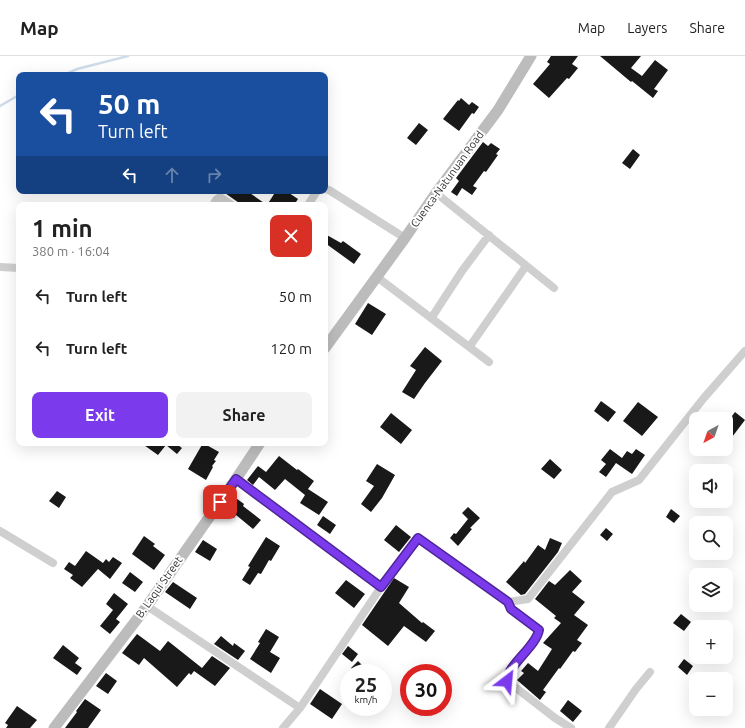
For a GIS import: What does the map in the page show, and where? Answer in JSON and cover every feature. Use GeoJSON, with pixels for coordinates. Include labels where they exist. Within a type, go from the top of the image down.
{"type":"FeatureCollection","features":[{"type":"Feature","properties":{"kind":"main road","name":"Cuenca-Natunuan Road"},"geometry":{"type":"LineString","coordinates":[[328,344],[436,193],[498,110],[530,56]]}},
{"type":"Feature","properties":{"kind":"main road","name":"B. Laqui Street"},"geometry":{"type":"LineString","coordinates":[[54,728],[147,606],[258,446]]}},
{"type":"Feature","properties":{"kind":"street"},"geometry":{"type":"LineString","coordinates":[[328,190],[405,238]]}},
{"type":"Feature","properties":{"kind":"street"},"geometry":{"type":"LineString","coordinates":[[436,193],[554,288]]}},
{"type":"Feature","properties":{"kind":"street"},"geometry":{"type":"LineString","coordinates":[[215,202],[220,197],[228,202]]}},
{"type":"Feature","properties":{"kind":"street"},"geometry":{"type":"LineString","coordinates":[[432,317],[462,271],[489,235]]}},
{"type":"Feature","properties":{"kind":"street"},"geometry":{"type":"LineString","coordinates":[[470,346],[526,266]]}},
{"type":"Feature","properties":{"kind":"street"},"geometry":{"type":"LineString","coordinates":[[0,267],[16,268]]}},
{"type":"Feature","properties":{"kind":"street"},"geometry":{"type":"LineString","coordinates":[[377,277],[432,317],[489,362]]}},
{"type":"Feature","properties":{"kind":"street"},"geometry":{"type":"LineString","coordinates":[[508,602],[528,599],[612,492],[639,480],[703,398],[745,351]]}},
{"type":"Feature","properties":{"kind":"street"},"geometry":{"type":"LineString","coordinates":[[236,479],[381,587]]}},
{"type":"Feature","properties":{"kind":"street"},"geometry":{"type":"LineString","coordinates":[[0,531],[53,563]]}},
{"type":"Feature","properties":{"kind":"street"},"geometry":{"type":"LineString","coordinates":[[283,728],[300,708],[381,587],[418,538],[508,602],[511,609],[537,628],[539,632],[536,638],[507,677],[507,681],[555,718],[571,728]]}},
{"type":"Feature","properties":{"kind":"street"},"geometry":{"type":"LineString","coordinates":[[147,606],[300,708]]}},
{"type":"Feature","properties":{"kind":"street"},"geometry":{"type":"LineString","coordinates":[[609,728],[636,689],[650,672]]}},
{"type":"Feature","properties":{"kind":"building"},"geometry":{"type":"Polygon","coordinates":[[[551,56],[578,56],[572,64],[578,68],[549,98],[533,84],[550,64],[547,62],[551,56]]]}},
{"type":"Feature","properties":{"kind":"building"},"geometry":{"type":"Polygon","coordinates":[[[600,56],[641,56],[631,68],[642,76],[655,60],[668,70],[654,89],[658,91],[653,98],[600,56]]]}},
{"type":"Feature","properties":{"kind":"building"},"geometry":{"type":"Polygon","coordinates":[[[461,98],[469,105],[472,102],[479,107],[474,114],[472,113],[459,131],[443,119],[461,98]]]}},
{"type":"Feature","properties":{"kind":"building"},"geometry":{"type":"Polygon","coordinates":[[[419,123],[428,130],[416,145],[407,138],[419,123]]]}},
{"type":"Feature","properties":{"kind":"building"},"geometry":{"type":"Polygon","coordinates":[[[483,142],[488,146],[491,143],[500,149],[496,154],[498,155],[486,172],[484,171],[473,186],[477,188],[472,195],[462,188],[457,196],[451,192],[459,181],[456,178],[483,142]]]}},
{"type":"Feature","properties":{"kind":"building"},"geometry":{"type":"Polygon","coordinates":[[[633,149],[640,155],[630,169],[622,163],[633,149]]]}},
{"type":"Feature","properties":{"kind":"building"},"geometry":{"type":"Polygon","coordinates":[[[226,194],[251,194],[263,202],[238,202],[226,194]]]}},
{"type":"Feature","properties":{"kind":"building"},"geometry":{"type":"Polygon","coordinates":[[[274,194],[290,194],[298,199],[296,202],[269,202],[274,194]]]}},
{"type":"Feature","properties":{"kind":"building"},"geometry":{"type":"Polygon","coordinates":[[[328,236],[341,243],[343,241],[361,254],[354,264],[328,245],[328,236]]]}},
{"type":"Feature","properties":{"kind":"building"},"geometry":{"type":"Polygon","coordinates":[[[368,303],[386,314],[372,335],[355,324],[368,303]]]}},
{"type":"Feature","properties":{"kind":"building"},"geometry":{"type":"Polygon","coordinates":[[[425,347],[442,361],[414,399],[402,392],[416,370],[410,366],[425,347]]]}},
{"type":"Feature","properties":{"kind":"building"},"geometry":{"type":"Polygon","coordinates":[[[601,401],[616,412],[608,422],[594,411],[601,401]]]}},
{"type":"Feature","properties":{"kind":"building"},"geometry":{"type":"Polygon","coordinates":[[[638,402],[658,417],[642,436],[623,421],[638,402]]]}},
{"type":"Feature","properties":{"kind":"building"},"geometry":{"type":"Polygon","coordinates":[[[735,412],[745,420],[733,436],[733,415],[735,412]]]}},
{"type":"Feature","properties":{"kind":"building"},"geometry":{"type":"Polygon","coordinates":[[[391,413],[412,430],[401,444],[380,427],[391,413]]]}},
{"type":"Feature","properties":{"kind":"building"},"geometry":{"type":"Polygon","coordinates":[[[145,446],[165,446],[158,455],[145,446]]]}},
{"type":"Feature","properties":{"kind":"building"},"geometry":{"type":"Polygon","coordinates":[[[167,446],[179,446],[182,448],[177,454],[167,446]]]}},
{"type":"Feature","properties":{"kind":"building"},"geometry":{"type":"Polygon","coordinates":[[[201,446],[208,446],[219,452],[206,480],[188,469],[201,446]]]}},
{"type":"Feature","properties":{"kind":"building"},"geometry":{"type":"Polygon","coordinates":[[[610,449],[622,458],[627,451],[632,454],[636,449],[645,455],[632,474],[616,463],[606,477],[599,472],[606,464],[601,460],[610,449]]]}},
{"type":"Feature","properties":{"kind":"building"},"geometry":{"type":"Polygon","coordinates":[[[279,456],[314,481],[308,489],[328,502],[319,515],[300,503],[305,495],[285,479],[275,490],[259,477],[253,485],[247,480],[258,466],[266,472],[279,456]]]}},
{"type":"Feature","properties":{"kind":"building"},"geometry":{"type":"Polygon","coordinates":[[[550,459],[562,470],[554,479],[541,469],[550,459]]]}},
{"type":"Feature","properties":{"kind":"building"},"geometry":{"type":"Polygon","coordinates":[[[377,464],[395,475],[382,498],[371,512],[361,504],[374,486],[366,481],[377,464]]]}},
{"type":"Feature","properties":{"kind":"building"},"geometry":{"type":"Polygon","coordinates":[[[57,491],[66,497],[59,508],[49,501],[57,491]]]}},
{"type":"Feature","properties":{"kind":"building"},"geometry":{"type":"Polygon","coordinates":[[[233,496],[261,520],[253,529],[236,515],[234,518],[223,510],[233,496]]]}},
{"type":"Feature","properties":{"kind":"building"},"geometry":{"type":"Polygon","coordinates":[[[468,507],[480,518],[470,528],[472,529],[458,546],[450,538],[454,533],[456,534],[468,519],[462,513],[468,507]]]}},
{"type":"Feature","properties":{"kind":"building"},"geometry":{"type":"Polygon","coordinates":[[[671,509],[680,516],[674,523],[666,517],[671,509]]]}},
{"type":"Feature","properties":{"kind":"building"},"geometry":{"type":"Polygon","coordinates":[[[323,516],[336,525],[330,534],[317,525],[323,516]]]}},
{"type":"Feature","properties":{"kind":"building"},"geometry":{"type":"Polygon","coordinates":[[[396,525],[411,537],[399,552],[384,540],[396,525]]]}},
{"type":"Feature","properties":{"kind":"building"},"geometry":{"type":"Polygon","coordinates":[[[606,528],[613,534],[607,541],[600,535],[606,528]]]}},
{"type":"Feature","properties":{"kind":"building"},"geometry":{"type":"Polygon","coordinates":[[[144,536],[155,544],[153,546],[165,555],[154,570],[132,554],[144,536]]]}},
{"type":"Feature","properties":{"kind":"building"},"geometry":{"type":"Polygon","coordinates":[[[266,537],[280,546],[271,561],[269,560],[261,574],[258,573],[250,585],[242,580],[250,567],[248,566],[266,537]]]}},
{"type":"Feature","properties":{"kind":"building"},"geometry":{"type":"Polygon","coordinates":[[[550,538],[562,543],[558,552],[525,594],[521,595],[506,582],[524,561],[525,563],[538,545],[545,550],[550,538]]]}},
{"type":"Feature","properties":{"kind":"building"},"geometry":{"type":"Polygon","coordinates":[[[203,540],[217,549],[210,561],[195,552],[203,540]]]}},
{"type":"Feature","properties":{"kind":"building"},"geometry":{"type":"Polygon","coordinates":[[[86,551],[103,563],[106,559],[109,562],[113,557],[122,563],[110,579],[98,569],[82,587],[70,578],[73,575],[64,569],[69,562],[75,566],[86,551]]]}},
{"type":"Feature","properties":{"kind":"building"},"geometry":{"type":"Polygon","coordinates":[[[570,570],[582,581],[572,592],[585,602],[574,615],[588,625],[577,640],[582,643],[575,652],[573,651],[560,669],[559,668],[543,690],[546,692],[540,700],[517,680],[524,673],[521,671],[528,663],[538,671],[552,649],[543,643],[561,623],[554,618],[556,616],[535,599],[549,581],[555,585],[570,570]]]}},
{"type":"Feature","properties":{"kind":"building"},"geometry":{"type":"Polygon","coordinates":[[[130,572],[143,582],[135,592],[122,583],[130,572]]]}},
{"type":"Feature","properties":{"kind":"building"},"geometry":{"type":"Polygon","coordinates":[[[394,578],[409,587],[399,603],[422,623],[423,622],[435,631],[426,642],[404,626],[388,646],[362,625],[394,578]]]}},
{"type":"Feature","properties":{"kind":"building"},"geometry":{"type":"Polygon","coordinates":[[[346,580],[365,594],[354,608],[335,593],[346,580]]]}},
{"type":"Feature","properties":{"kind":"building"},"geometry":{"type":"Polygon","coordinates":[[[173,582],[197,598],[190,609],[165,592],[173,582]]]}},
{"type":"Feature","properties":{"kind":"building"},"geometry":{"type":"Polygon","coordinates":[[[114,593],[128,604],[116,619],[120,622],[110,634],[100,626],[113,610],[106,604],[114,593]]]}},
{"type":"Feature","properties":{"kind":"building"},"geometry":{"type":"Polygon","coordinates":[[[681,614],[689,620],[689,625],[684,631],[673,623],[681,614]]]}},
{"type":"Feature","properties":{"kind":"building"},"geometry":{"type":"Polygon","coordinates":[[[266,629],[279,637],[270,652],[280,658],[271,673],[250,659],[260,643],[258,642],[266,629]]]}},
{"type":"Feature","properties":{"kind":"building"},"geometry":{"type":"Polygon","coordinates":[[[137,634],[160,651],[168,641],[202,668],[212,656],[230,668],[215,686],[194,671],[191,675],[189,673],[177,687],[144,658],[139,665],[122,653],[137,634]]]}},
{"type":"Feature","properties":{"kind":"building"},"geometry":{"type":"Polygon","coordinates":[[[221,636],[233,646],[234,643],[245,651],[238,660],[214,644],[221,636]]]}},
{"type":"Feature","properties":{"kind":"building"},"geometry":{"type":"Polygon","coordinates":[[[63,645],[79,658],[75,663],[82,668],[77,675],[53,658],[63,645]]]}},
{"type":"Feature","properties":{"kind":"building"},"geometry":{"type":"Polygon","coordinates":[[[348,646],[358,654],[352,662],[342,654],[348,646]]]}},
{"type":"Feature","properties":{"kind":"building"},"geometry":{"type":"Polygon","coordinates":[[[684,659],[693,666],[687,675],[678,667],[684,659]]]}},
{"type":"Feature","properties":{"kind":"building"},"geometry":{"type":"Polygon","coordinates":[[[106,673],[117,681],[108,694],[96,686],[106,673]]]}},
{"type":"Feature","properties":{"kind":"building"},"geometry":{"type":"Polygon","coordinates":[[[320,689],[340,703],[340,707],[332,719],[310,704],[320,689]]]}},
{"type":"Feature","properties":{"kind":"building"},"geometry":{"type":"Polygon","coordinates":[[[85,699],[101,710],[88,728],[65,728],[77,712],[76,711],[85,699]]]}},
{"type":"Feature","properties":{"kind":"building"},"geometry":{"type":"Polygon","coordinates":[[[568,700],[582,711],[573,722],[560,711],[568,700]]]}},
{"type":"Feature","properties":{"kind":"building"},"geometry":{"type":"Polygon","coordinates":[[[17,706],[37,720],[30,728],[6,728],[8,725],[5,723],[17,706]]]}},
{"type":"Feature","properties":{"kind":"waterway"},"geometry":{"type":"LineString","coordinates":[[70,72],[128,56]]}},
{"type":"Feature","properties":{"kind":"waterway"},"geometry":{"type":"LineString","coordinates":[[0,106],[16,97]]}},
{"type":"Feature","properties":{"kind":"route"},"geometry":{"type":"LineString","coordinates":[[220,502],[236,479],[381,587],[418,538],[508,602],[511,609],[539,630],[536,638],[507,677],[507,681]]}}]}
